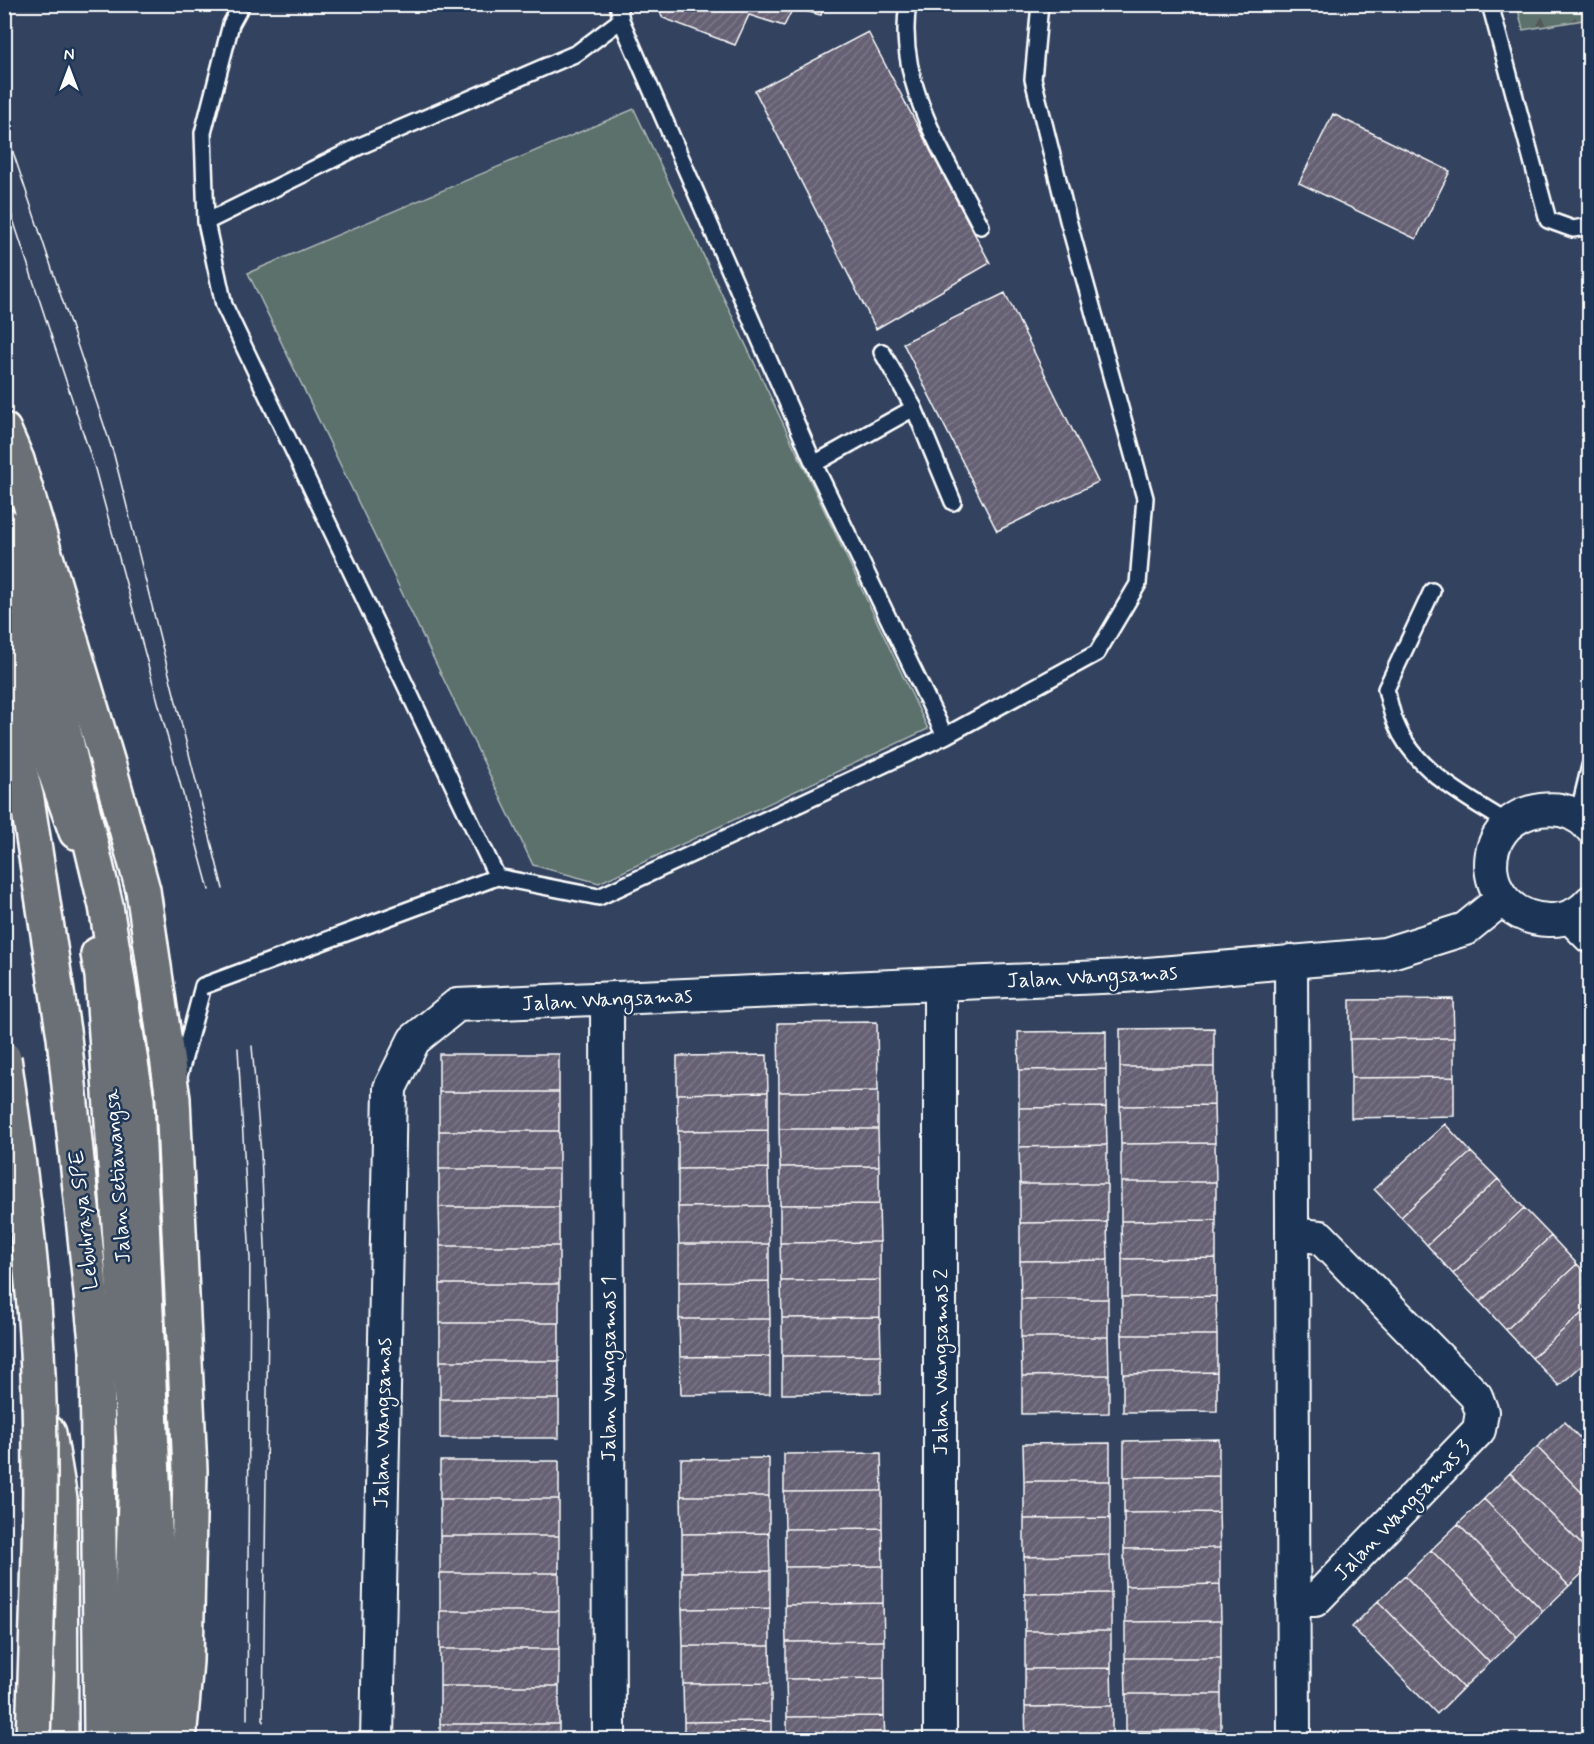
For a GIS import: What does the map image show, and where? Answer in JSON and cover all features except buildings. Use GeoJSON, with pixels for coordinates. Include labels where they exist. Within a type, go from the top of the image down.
{"type":"FeatureCollection","features":[{"type":"Feature","properties":{"kind":"main road"},"geometry":{"type":"LineString","coordinates":[[4,430],[17,460],[110,770],[143,890],[173,1099],[190,1470],[186,1661],[179,1740]]}},
{"type":"Feature","properties":{"kind":"main road"},"geometry":{"type":"LineString","coordinates":[[4,525],[54,690],[104,895],[137,1100],[159,1620],[153,1740]]}},
{"type":"Feature","properties":{"kind":"main road","name":"Jalan Setiawangsa"},"geometry":{"type":"LineString","coordinates":[[4,628],[75,830],[102,976],[136,1473],[127,1740]]}},
{"type":"Feature","properties":{"kind":"main road","name":"Lebuhraya SPE"},"geometry":{"type":"LineString","coordinates":[[4,706],[27,799],[64,1037],[97,1351],[101,1740]]}},
{"type":"Feature","properties":{"kind":"main road"},"geometry":{"type":"LineString","coordinates":[[4,1058],[23,1188],[37,1352],[40,1474],[33,1740]]}},
{"type":"Feature","properties":{"kind":"main road"},"geometry":{"type":"LineString","coordinates":[[4,1153],[60,1498],[61,1740]]}},
{"type":"Feature","properties":{"kind":"street"},"geometry":{"type":"LineString","coordinates":[[1583,919],[1555,921],[1525,917],[1502,899],[1492,882],[1490,869],[1492,849],[1502,831],[1524,813],[1552,808],[1584,821]]}},
{"type":"Feature","properties":{"kind":"street","name":"Jalan Wangsamas"},"geometry":{"type":"LineString","coordinates":[[377,1740],[390,1088],[414,1040],[457,1005],[1124,976],[1385,954],[1465,929],[1502,899]]}},
{"type":"Feature","properties":{"kind":"street"},"geometry":{"type":"LineString","coordinates":[[1291,961],[1294,1732]]}},
{"type":"Feature","properties":{"kind":"street","name":"Jalan Wangsamas 2"},"geometry":{"type":"LineString","coordinates":[[940,984],[940,1740]]}},
{"type":"Feature","properties":{"kind":"street","name":"Jalan Wangsamas 1"},"geometry":{"type":"LineString","coordinates":[[607,999],[609,1740]]}},
{"type":"Feature","properties":{"kind":"street","name":"Jalan Wangsamas 3"},"geometry":{"type":"LineString","coordinates":[[1292,1234],[1320,1237],[1476,1396],[1482,1412],[1479,1430],[1315,1599],[1293,1600]]}},
{"type":"Feature","properties":{"kind":"lane"},"geometry":{"type":"LineString","coordinates":[[242,4],[231,24],[203,134],[206,222],[224,305],[497,877]]}},
{"type":"Feature","properties":{"kind":"lane"},"geometry":{"type":"LineString","coordinates":[[908,4],[904,28],[909,73],[931,127],[981,225]]}},
{"type":"Feature","properties":{"kind":"lane"},"geometry":{"type":"LineString","coordinates":[[173,1099],[203,986],[497,877],[599,897],[945,736],[1097,653],[1138,584],[1145,498],[1068,220],[1033,79],[1040,4]]}},
{"type":"Feature","properties":{"kind":"lane"},"geometry":{"type":"LineString","coordinates":[[1490,4],[1548,220],[1573,229],[1590,226]]}},
{"type":"Feature","properties":{"kind":"lane"},"geometry":{"type":"LineString","coordinates":[[206,222],[360,146],[578,53],[619,12],[813,464],[945,736]]}},
{"type":"Feature","properties":{"kind":"lane"},"geometry":{"type":"LineString","coordinates":[[882,352],[914,408],[953,502]]}},
{"type":"Feature","properties":{"kind":"lane"},"geometry":{"type":"LineString","coordinates":[[813,464],[914,408]]}},
{"type":"Feature","properties":{"kind":"lane"},"geometry":{"type":"LineString","coordinates":[[1432,591],[1386,688],[1396,725],[1415,753],[1440,778],[1510,824]]}},
{"type":"Feature","properties":{"kind":"lane"},"geometry":{"type":"LineString","coordinates":[[1584,821],[1590,766]]}},
{"type":"Feature","properties":{"kind":"green space"},"geometry":{"type":"Polygon","coordinates":[[[1517,5],[1589,5],[1589,19],[1523,30],[1517,5]]]}},
{"type":"Feature","properties":{"kind":"green space"},"geometry":{"type":"Polygon","coordinates":[[[634,109],[928,729],[599,883],[533,865],[248,273],[634,109]]]}},
{"type":"Feature","properties":{"kind":"tram line"},"geometry":{"type":"LineString","coordinates":[[4,125],[114,455],[223,889]]}},
{"type":"Feature","properties":{"kind":"tram line"},"geometry":{"type":"LineString","coordinates":[[4,192],[95,469],[209,890]]}},
{"type":"Feature","properties":{"kind":"tram line"},"geometry":{"type":"LineString","coordinates":[[252,1046],[261,1153],[268,1314],[263,1722]]}},
{"type":"Feature","properties":{"kind":"tram line"},"geometry":{"type":"LineString","coordinates":[[238,1048],[250,1259],[247,1719]]}}]}
